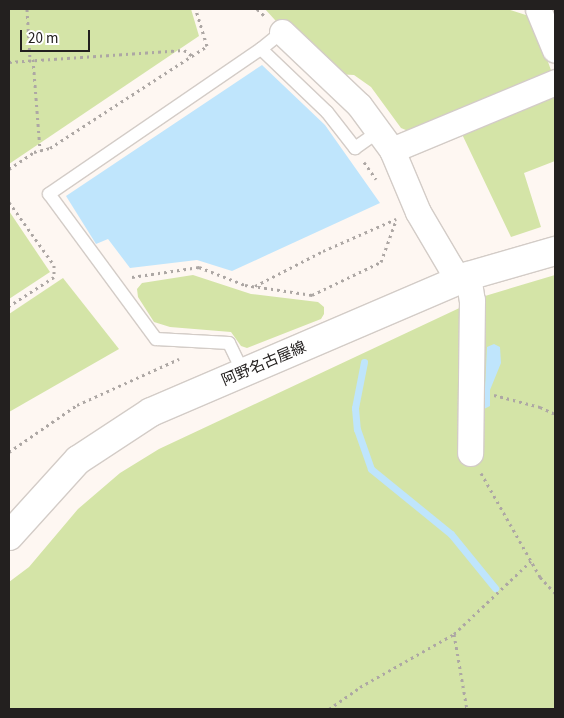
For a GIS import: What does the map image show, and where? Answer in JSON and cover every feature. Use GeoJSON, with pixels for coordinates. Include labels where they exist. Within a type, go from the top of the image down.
{"type":"FeatureCollection","features":[{"type":"Feature","properties":{"kind":"main road","name":"阿野名古屋線"},"geometry":{"type":"LineString","coordinates":[[9,536],[78,460],[151,412],[462,279],[555,251]]}},
{"type":"Feature","properties":{"kind":"street"},"geometry":{"type":"LineString","coordinates":[[538,9],[555,50]]}},
{"type":"Feature","properties":{"kind":"street"},"geometry":{"type":"LineString","coordinates":[[282,32],[358,105],[385,141],[418,212],[451,268],[462,279],[472,300],[470,453]]}},
{"type":"Feature","properties":{"kind":"street"},"geometry":{"type":"LineString","coordinates":[[385,141],[555,82]]}},
{"type":"Feature","properties":{"kind":"lane"},"geometry":{"type":"LineString","coordinates":[[242,372],[229,343],[156,339],[49,194],[261,49],[282,32]]}},
{"type":"Feature","properties":{"kind":"lane"},"geometry":{"type":"LineString","coordinates":[[261,49],[327,112],[355,148],[385,141]]}},
{"type":"Feature","properties":{"kind":"path"},"geometry":{"type":"LineString","coordinates":[[28,9],[40,150]]}},
{"type":"Feature","properties":{"kind":"path"},"geometry":{"type":"LineString","coordinates":[[9,169],[34,152],[50,148],[207,46],[196,9]]}},
{"type":"Feature","properties":{"kind":"path"},"geometry":{"type":"LineString","coordinates":[[9,62],[184,50],[193,56]]}},
{"type":"Feature","properties":{"kind":"path"},"geometry":{"type":"LineString","coordinates":[[355,148],[377,180]]}},
{"type":"Feature","properties":{"kind":"path"},"geometry":{"type":"LineString","coordinates":[[9,202],[54,265],[54,277],[9,306]]}},
{"type":"Feature","properties":{"kind":"path"},"geometry":{"type":"LineString","coordinates":[[126,270],[132,278],[199,267],[245,286],[312,295],[381,262],[399,212]]}},
{"type":"Feature","properties":{"kind":"path"},"geometry":{"type":"LineString","coordinates":[[254,287],[323,251],[396,219]]}},
{"type":"Feature","properties":{"kind":"path"},"geometry":{"type":"LineString","coordinates":[[9,452],[77,405],[189,354],[204,342]]}},
{"type":"Feature","properties":{"kind":"path"},"geometry":{"type":"LineString","coordinates":[[499,396],[540,407],[555,414]]}},
{"type":"Feature","properties":{"kind":"path"},"geometry":{"type":"LineString","coordinates":[[470,453],[540,578],[555,593]]}},
{"type":"Feature","properties":{"kind":"path"},"geometry":{"type":"LineString","coordinates":[[330,709],[360,687],[454,634],[531,562]]}},
{"type":"Feature","properties":{"kind":"path"},"geometry":{"type":"LineString","coordinates":[[454,634],[468,709]]}},
{"type":"Feature","properties":{"kind":"green space"},"geometry":{"type":"Polygon","coordinates":[[[9,9],[191,9],[199,36],[9,164],[9,9]]]}},
{"type":"Feature","properties":{"kind":"green space"},"geometry":{"type":"Polygon","coordinates":[[[265,9],[507,9],[532,17],[552,73],[413,133],[401,128],[371,87],[354,75],[335,74],[284,30],[265,9]]]}},
{"type":"Feature","properties":{"kind":"green space"},"geometry":{"type":"Polygon","coordinates":[[[555,89],[555,161],[524,173],[541,227],[511,237],[460,130],[555,89]]]}},
{"type":"Feature","properties":{"kind":"green space"},"geometry":{"type":"Polygon","coordinates":[[[9,211],[50,272],[9,299],[9,211]]]}},
{"type":"Feature","properties":{"kind":"green space"},"geometry":{"type":"Polygon","coordinates":[[[193,275],[251,294],[318,302],[324,307],[324,314],[321,319],[247,348],[241,346],[231,332],[170,327],[154,322],[138,297],[137,289],[142,283],[193,275]]]}},
{"type":"Feature","properties":{"kind":"green space"},"geometry":{"type":"Polygon","coordinates":[[[555,275],[555,709],[9,709],[9,582],[29,567],[78,509],[120,473],[159,449],[485,296],[555,275]]]}},
{"type":"Feature","properties":{"kind":"green space"},"geometry":{"type":"Polygon","coordinates":[[[63,278],[119,349],[9,412],[9,314],[63,278]]]}},
{"type":"Feature","properties":{"kind":"water"},"geometry":{"type":"Polygon","coordinates":[[[262,65],[325,125],[380,203],[232,271],[197,260],[130,268],[108,239],[96,244],[66,196],[262,65]]]}},
{"type":"Feature","properties":{"kind":"water"},"geometry":{"type":"Polygon","coordinates":[[[494,344],[500,347],[501,363],[490,390],[490,406],[484,409],[487,347],[494,344]]]}},
{"type":"Feature","properties":{"kind":"waterway"},"geometry":{"type":"LineString","coordinates":[[364,362],[355,408],[357,429],[371,469],[451,534],[495,588]]}}]}
